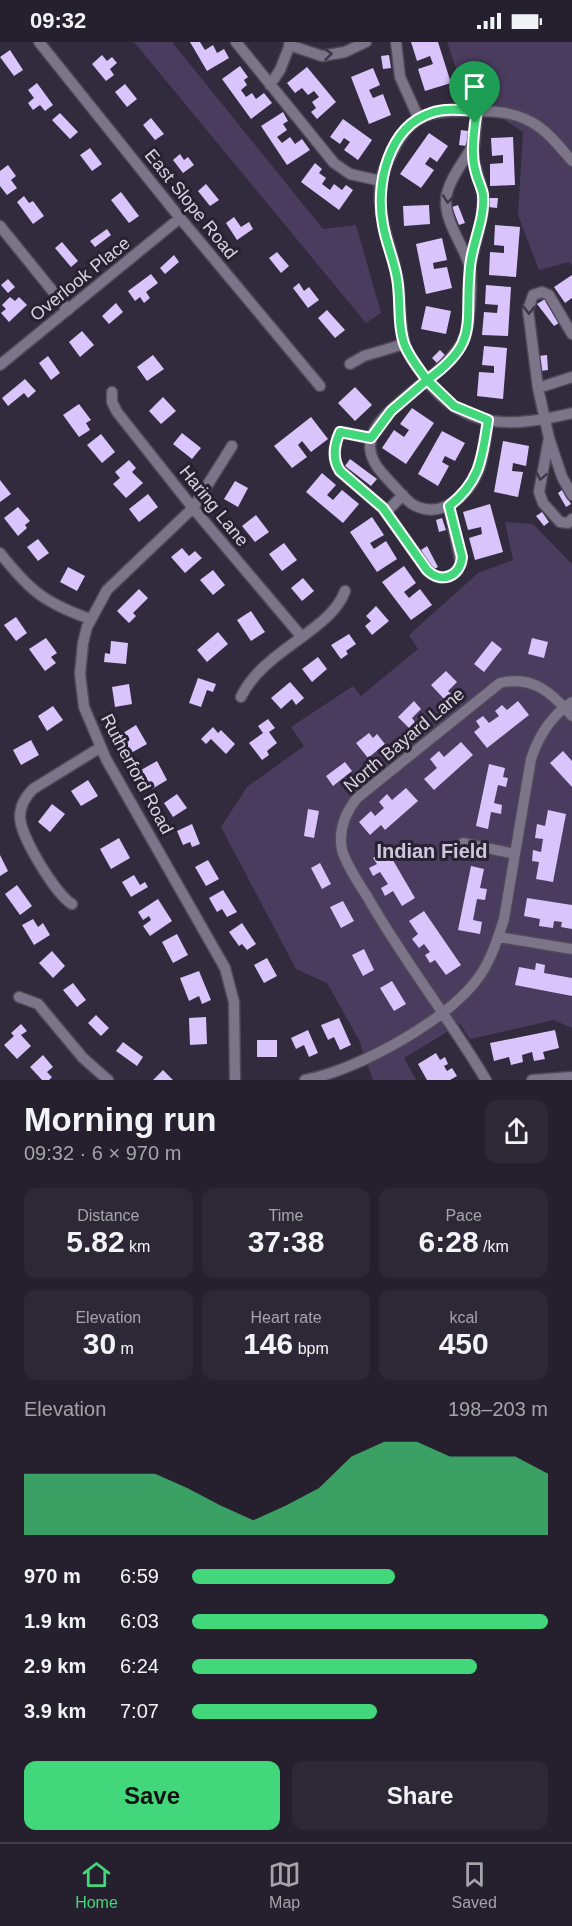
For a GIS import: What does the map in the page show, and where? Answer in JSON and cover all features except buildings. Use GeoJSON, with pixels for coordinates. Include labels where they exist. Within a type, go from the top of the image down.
{"type":"FeatureCollection","features":[{"type":"Feature","properties":{"kind":"street","name":"East Slope Road"},"geometry":{"type":"LineString","coordinates":[[39,42],[180,218],[320,386]]}},
{"type":"Feature","properties":{"kind":"street"},"geometry":{"type":"LineString","coordinates":[[236,42],[334,164],[350,174],[381,181]]}},
{"type":"Feature","properties":{"kind":"street"},"geometry":{"type":"LineString","coordinates":[[270,85],[280,70],[290,43],[322,56],[345,52],[366,42]]}},
{"type":"Feature","properties":{"kind":"street"},"geometry":{"type":"LineString","coordinates":[[396,42],[400,77],[418,119]]}},
{"type":"Feature","properties":{"kind":"street"},"geometry":{"type":"LineString","coordinates":[[572,160],[547,133],[525,118],[500,112],[441,110],[418,119],[399,138],[384,169],[380,196],[383,225],[397,275],[404,344],[427,380],[454,406],[488,420],[510,424],[572,413]]}},
{"type":"Feature","properties":{"kind":"street"},"geometry":{"type":"LineString","coordinates":[[477,111],[472,147],[476,174],[483,193],[483,212],[470,266],[469,324],[465,338],[450,361],[391,411],[371,438],[371,456],[377,468],[412,504],[435,510],[449,506],[460,497],[475,478],[480,467],[488,420]]}},
{"type":"Feature","properties":{"kind":"street"},"geometry":{"type":"LineString","coordinates":[[470,266],[447,212],[446,202],[452,183],[472,147]]}},
{"type":"Feature","properties":{"kind":"street","name":"Overlook Place"},"geometry":{"type":"LineString","coordinates":[[0,365],[180,218]]}},
{"type":"Feature","properties":{"kind":"street"},"geometry":{"type":"LineString","coordinates":[[0,226],[68,310]]}},
{"type":"Feature","properties":{"kind":"street"},"geometry":{"type":"LineString","coordinates":[[572,334],[547,293],[537,292],[532,295],[528,310],[538,388],[549,438],[562,477],[572,495]]}},
{"type":"Feature","properties":{"kind":"street"},"geometry":{"type":"LineString","coordinates":[[350,364],[364,356],[404,344]]}},
{"type":"Feature","properties":{"kind":"street"},"geometry":{"type":"LineString","coordinates":[[538,388],[572,376]]}},
{"type":"Feature","properties":{"kind":"street","name":"Haring Lane"},"geometry":{"type":"LineString","coordinates":[[112,392],[112,402],[117,412],[193,508],[301,636]]}},
{"type":"Feature","properties":{"kind":"street"},"geometry":{"type":"LineString","coordinates":[[371,438],[340,432],[335,459],[340,471],[375,499],[427,570],[432,575],[443,578],[454,574],[461,564],[462,557],[449,506]]}},
{"type":"Feature","properties":{"kind":"street"},"geometry":{"type":"LineString","coordinates":[[549,438],[539,487],[540,498],[560,522],[568,523],[572,519]]}},
{"type":"Feature","properties":{"kind":"street","name":"Rutherford Road"},"geometry":{"type":"LineString","coordinates":[[231,446],[193,508],[116,579],[98,603],[90,619],[80,659],[81,690],[90,722],[101,747],[225,968],[234,1002],[236,1080]]}},
{"type":"Feature","properties":{"kind":"street"},"geometry":{"type":"LineString","coordinates":[[386,512],[403,495]]}},
{"type":"Feature","properties":{"kind":"street"},"geometry":{"type":"LineString","coordinates":[[0,553],[38,595],[63,610],[90,619]]}},
{"type":"Feature","properties":{"kind":"street"},"geometry":{"type":"LineString","coordinates":[[241,697],[246,685],[262,667],[338,606],[345,591]]}},
{"type":"Feature","properties":{"kind":"street","name":"North Bayard Lane"},"geometry":{"type":"LineString","coordinates":[[486,1080],[392,939],[345,859],[341,838],[345,817],[357,798],[501,683],[531,682],[568,705],[572,716]]}},
{"type":"Feature","properties":{"kind":"street"},"geometry":{"type":"LineString","coordinates":[[311,1080],[350,1067],[443,1013],[480,975],[498,937],[535,746],[548,723],[568,705]]}},
{"type":"Feature","properties":{"kind":"street"},"geometry":{"type":"LineString","coordinates":[[72,904],[60,895],[25,836],[20,820],[20,810],[33,789],[101,747]]}},
{"type":"Feature","properties":{"kind":"street"},"geometry":{"type":"LineString","coordinates":[[463,843],[515,854]]}},
{"type":"Feature","properties":{"kind":"street"},"geometry":{"type":"LineString","coordinates":[[498,937],[572,949]]}},
{"type":"Feature","properties":{"kind":"street"},"geometry":{"type":"LineString","coordinates":[[19,997],[38,1004],[83,1058],[108,1080]]}},
{"type":"Feature","properties":{"kind":"street"},"geometry":{"type":"LineString","coordinates":[[532,1080],[572,1077]]}},
{"type":"Feature","properties":{"kind":"shaded area"},"geometry":{"type":"Polygon","coordinates":[[[134,42],[172,42],[323,229],[356,225],[381,313],[366,323],[134,42]]]}},
{"type":"Feature","properties":{"kind":"shaded area"},"geometry":{"type":"Polygon","coordinates":[[[447,42],[572,42],[572,265],[569,262],[539,270],[518,215],[523,132],[465,94],[447,42]]]}},
{"type":"Feature","properties":{"kind":"shaded area"},"geometry":{"type":"Polygon","coordinates":[[[505,522],[533,524],[572,564],[572,1028],[554,1020],[470,1039],[460,1024],[404,1058],[416,1080],[373,1080],[359,1040],[327,983],[296,969],[221,827],[247,787],[304,746],[291,727],[353,686],[361,696],[418,649],[409,635],[478,573],[513,560],[505,522]]]}},
{"type":"Feature","properties":{"kind":"district","name":"Indian Field"},"geometry":{"type":"Point","coordinates":[432,851]}},
{"type":"Feature","properties":{"kind":"route"},"geometry":{"type":"LineString","coordinates":[[475,123],[472,147],[476,174],[483,193],[483,212],[470,266],[469,324],[459,350],[440,371],[427,380],[454,406],[488,420],[480,467],[468,488],[449,506],[462,557],[458,570],[449,577],[443,578],[432,575],[427,570],[383,508],[340,471],[336,465],[335,451],[340,432],[371,438],[391,411],[427,380],[404,344],[397,275],[381,210],[381,181],[384,169],[399,138],[418,119],[441,110],[477,111],[475,123]]}}]}
